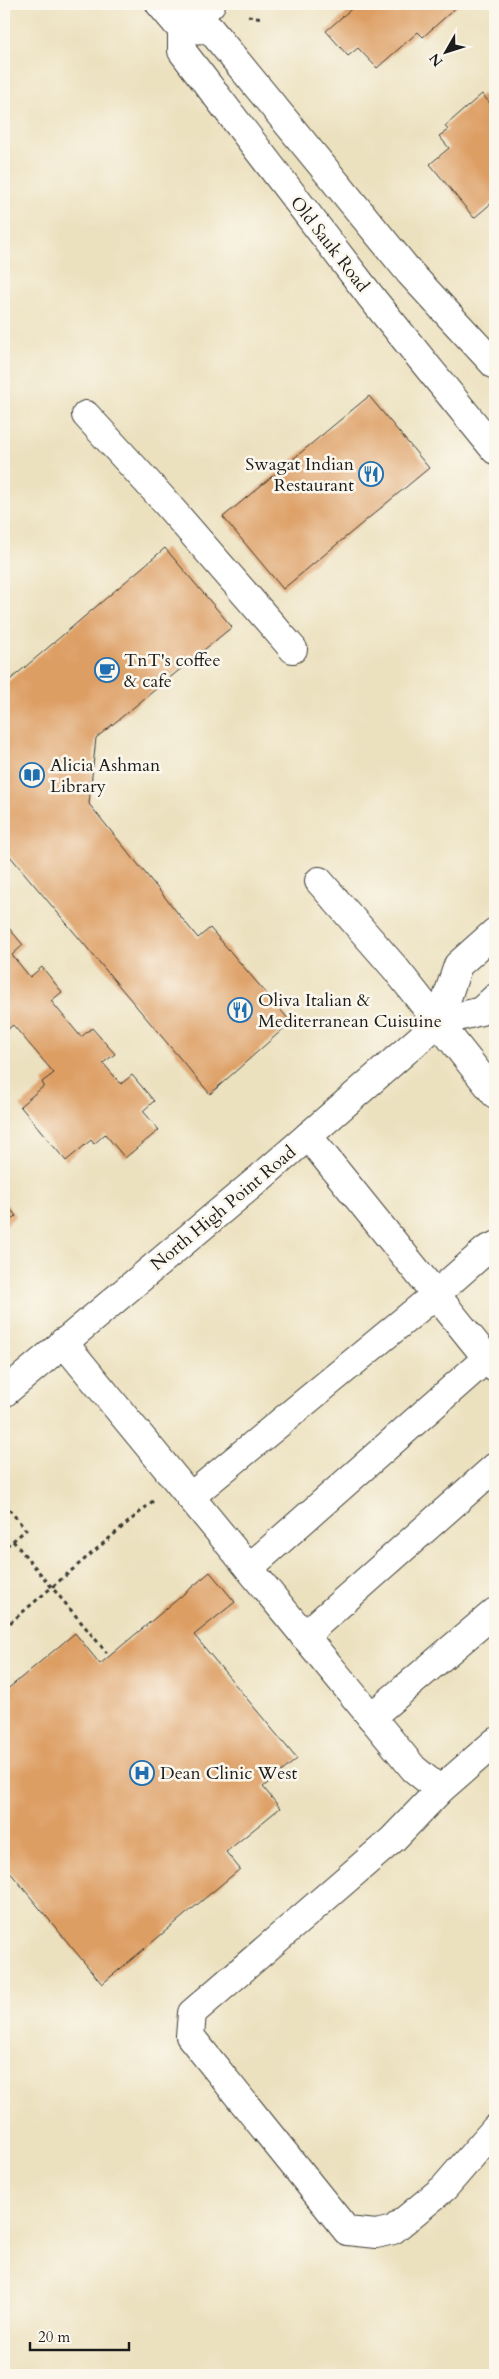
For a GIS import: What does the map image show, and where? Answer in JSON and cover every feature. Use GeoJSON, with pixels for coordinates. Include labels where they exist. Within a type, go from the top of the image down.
{"type":"FeatureCollection","features":[{"type":"Feature","properties":{"kind":"street"},"geometry":{"type":"LineString","coordinates":[[160,4],[182,30],[210,30],[410,273],[495,365]]}},
{"type":"Feature","properties":{"kind":"street"},"geometry":{"type":"LineString","coordinates":[[182,30],[211,4]]}},
{"type":"Feature","properties":{"kind":"street","name":"Old Sauk Road"},"geometry":{"type":"LineString","coordinates":[[182,30],[182,51],[375,302],[495,450]]}},
{"type":"Feature","properties":{"kind":"street"},"geometry":{"type":"LineString","coordinates":[[86,415],[160,496],[293,649]]}},
{"type":"Feature","properties":{"kind":"street"},"geometry":{"type":"LineString","coordinates":[[319,880],[439,1022],[495,1094]]}},
{"type":"Feature","properties":{"kind":"street"},"geometry":{"type":"LineString","coordinates":[[439,1022],[458,965],[495,932]]}},
{"type":"Feature","properties":{"kind":"street","name":"North High Point Road"},"geometry":{"type":"LineString","coordinates":[[4,1393],[308,1136],[439,1022],[481,1011],[495,998]]}},
{"type":"Feature","properties":{"kind":"street"},"geometry":{"type":"LineString","coordinates":[[249,1568],[491,1363],[308,1136]]}},
{"type":"Feature","properties":{"kind":"street"},"geometry":{"type":"LineString","coordinates":[[190,1497],[435,1295],[486,1250],[495,1246]]}},
{"type":"Feature","properties":{"kind":"street"},"geometry":{"type":"LineString","coordinates":[[63,1342],[414,1769],[440,1790]]}},
{"type":"Feature","properties":{"kind":"street"},"geometry":{"type":"LineString","coordinates":[[304,1636],[495,1467]]}},
{"type":"Feature","properties":{"kind":"street"},"geometry":{"type":"LineString","coordinates":[[372,1717],[495,1612]]}},
{"type":"Feature","properties":{"kind":"street"},"geometry":{"type":"LineString","coordinates":[[495,1742],[440,1790],[393,1839],[192,2013],[190,2036],[347,2231],[376,2234],[393,2230],[444,2188],[495,2129]]}},
{"type":"Feature","properties":{"kind":"path"},"geometry":{"type":"LineString","coordinates":[[248,16],[263,18]]}},
{"type":"Feature","properties":{"kind":"path"},"geometry":{"type":"LineString","coordinates":[[4,1628],[153,1502]]}},
{"type":"Feature","properties":{"kind":"path"},"geometry":{"type":"LineString","coordinates":[[4,1503],[26,1530],[4,1548]]}},
{"type":"Feature","properties":{"kind":"path"},"geometry":{"type":"LineString","coordinates":[[13,1541],[107,1653]]}},
{"type":"Feature","properties":{"kind":"building"},"geometry":{"type":"Polygon","coordinates":[[[357,4],[460,4],[423,37],[418,32],[377,68],[358,48],[348,56],[326,31],[357,4]]]}},
{"type":"Feature","properties":{"kind":"building"},"geometry":{"type":"Polygon","coordinates":[[[482,94],[495,109],[495,202],[474,218],[430,164],[449,148],[439,136],[448,130],[445,126],[482,94]]]}},
{"type":"Feature","properties":{"kind":"building"},"geometry":{"type":"Polygon","coordinates":[[[369,396],[429,468],[283,589],[223,517],[369,396]]]}},
{"type":"Feature","properties":{"kind":"building"},"geometry":{"type":"Polygon","coordinates":[[[165,548],[232,627],[96,738],[89,804],[198,938],[210,928],[291,1022],[210,1094],[4,849],[4,685],[165,548]]]}},
{"type":"Feature","properties":{"kind":"building"},"geometry":{"type":"Polygon","coordinates":[[[4,922],[23,945],[12,955],[30,977],[42,967],[62,992],[51,1001],[81,1037],[92,1028],[115,1054],[103,1063],[121,1084],[132,1075],[154,1101],[143,1111],[159,1130],[125,1158],[105,1134],[94,1144],[91,1140],[66,1161],[20,1106],[44,1086],[42,1082],[54,1073],[13,1025],[4,1033],[4,922]]]}},
{"type":"Feature","properties":{"kind":"building"},"geometry":{"type":"Polygon","coordinates":[[[4,1201],[16,1216],[4,1227],[4,1201]]]}},
{"type":"Feature","properties":{"kind":"building","name":"Dean Clinic West"},"geometry":{"type":"Polygon","coordinates":[[[210,1572],[235,1602],[194,1635],[297,1759],[263,1787],[280,1808],[226,1852],[240,1869],[102,1984],[4,1865],[4,1692],[75,1633],[100,1664],[210,1572]]]}},
{"type":"Feature","properties":{"kind":"place","name":"Swagat Indian Restaurant"},"geometry":{"type":"Point","coordinates":[371,474]}},
{"type":"Feature","properties":{"kind":"place","name":"TnT's coffee & cafe"},"geometry":{"type":"Point","coordinates":[107,670]}},
{"type":"Feature","properties":{"kind":"place","name":"Alicia Ashman Library"},"geometry":{"type":"Point","coordinates":[32,775]}},
{"type":"Feature","properties":{"kind":"place","name":"Oliva Italian & Mediterranean Cuisuine"},"geometry":{"type":"Point","coordinates":[240,1010]}},
{"type":"Feature","properties":{"kind":"place","name":"Dean Clinic West"},"geometry":{"type":"Point","coordinates":[142,1773]}}]}
